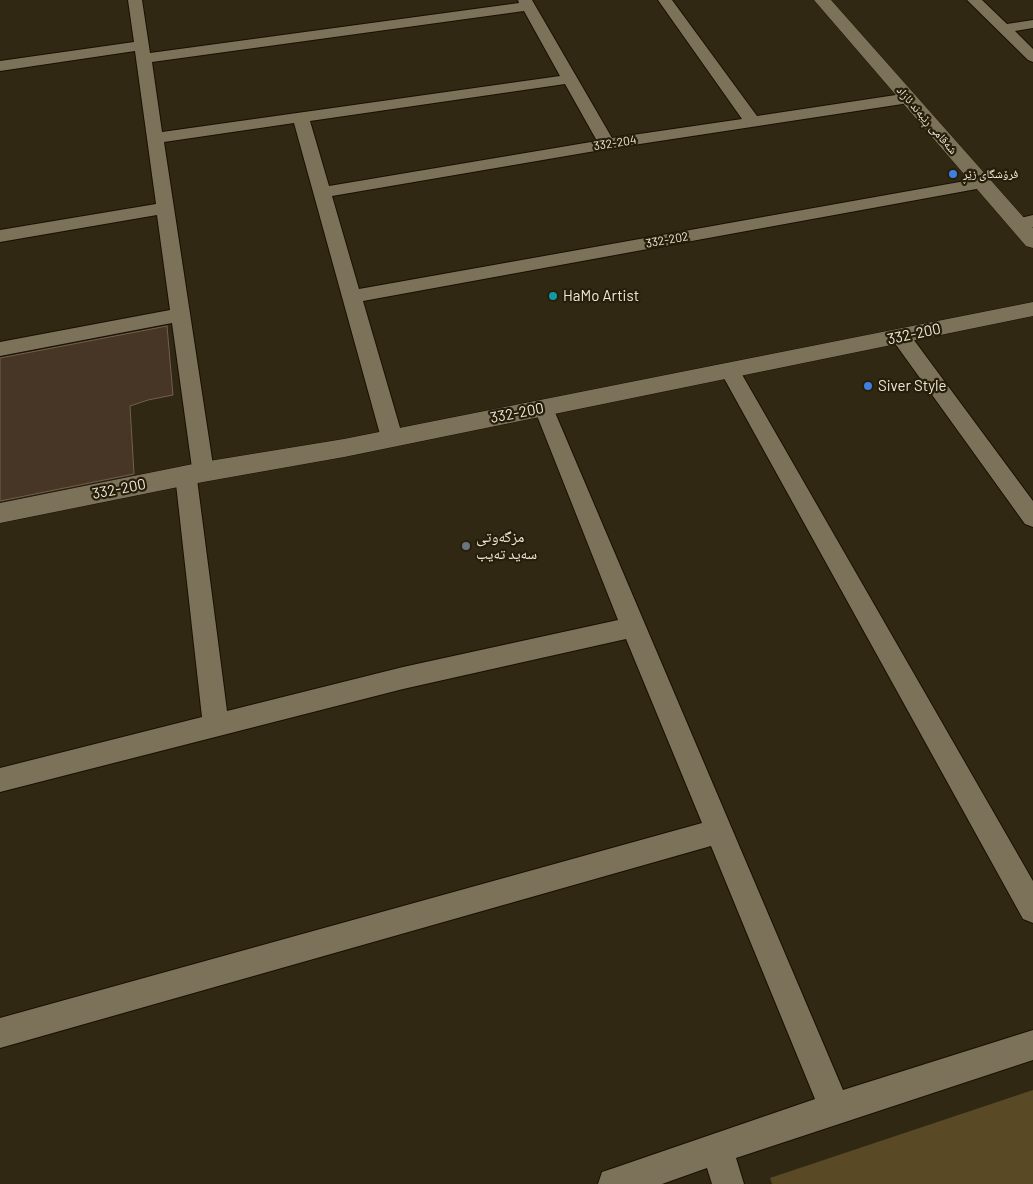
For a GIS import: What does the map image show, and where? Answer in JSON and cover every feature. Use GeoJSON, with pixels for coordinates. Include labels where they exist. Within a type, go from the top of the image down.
{"type":"FeatureCollection","features":[{"type":"Feature","properties":{"kind":"street"},"geometry":{"type":"LineString","coordinates":[[135,0],[180,315],[216,724]]}},
{"type":"Feature","properties":{"kind":"street"},"geometry":{"type":"LineString","coordinates":[[665,0],[752,121]]}},
{"type":"Feature","properties":{"kind":"street","name":"شەقامی ڕێبەند ئازاد"},"geometry":{"type":"LineString","coordinates":[[822,0],[982,183],[1026,223],[1033,241]]}},
{"type":"Feature","properties":{"kind":"street"},"geometry":{"type":"LineString","coordinates":[[974,0],[1033,57]]}},
{"type":"Feature","properties":{"kind":"street"},"geometry":{"type":"LineString","coordinates":[[0,66],[142,52],[526,3],[607,144]]}},
{"type":"Feature","properties":{"kind":"street"},"geometry":{"type":"LineString","coordinates":[[1003,29],[1033,24]]}},
{"type":"Feature","properties":{"kind":"street"},"geometry":{"type":"LineString","coordinates":[[155,138],[569,79]]}},
{"type":"Feature","properties":{"kind":"street","name":"332-204"},"geometry":{"type":"LineString","coordinates":[[322,192],[607,144],[909,98]]}},
{"type":"Feature","properties":{"kind":"street"},"geometry":{"type":"LineString","coordinates":[[301,118],[392,438]]}},
{"type":"Feature","properties":{"kind":"street","name":"332-202"},"geometry":{"type":"LineString","coordinates":[[352,296],[982,183]]}},
{"type":"Feature","properties":{"kind":"street"},"geometry":{"type":"LineString","coordinates":[[0,236],[165,208]]}},
{"type":"Feature","properties":{"kind":"street","name":"332-200"},"geometry":{"type":"LineString","coordinates":[[0,513],[195,473],[392,438],[544,408],[1033,309]]}},
{"type":"Feature","properties":{"kind":"street"},"geometry":{"type":"LineString","coordinates":[[0,349],[180,315]]}},
{"type":"Feature","properties":{"kind":"street"},"geometry":{"type":"LineString","coordinates":[[901,337],[1033,518]]}},
{"type":"Feature","properties":{"kind":"street"},"geometry":{"type":"LineString","coordinates":[[730,371],[1033,909]]}},
{"type":"Feature","properties":{"kind":"street"},"geometry":{"type":"LineString","coordinates":[[544,408],[633,627],[720,830],[835,1108]]}},
{"type":"Feature","properties":{"kind":"street"},"geometry":{"type":"LineString","coordinates":[[0,780],[403,678],[633,627]]}},
{"type":"Feature","properties":{"kind":"street"},"geometry":{"type":"LineString","coordinates":[[0,1033],[720,830]]}},
{"type":"Feature","properties":{"kind":"street"},"geometry":{"type":"LineString","coordinates":[[614,1184],[835,1108],[1033,1045]]}},
{"type":"Feature","properties":{"kind":"street"},"geometry":{"type":"LineString","coordinates":[[716,1150],[728,1184]]}},
{"type":"Feature","properties":{"kind":"shaded area"},"geometry":{"type":"Polygon","coordinates":[[[1033,1090],[1033,1184],[772,1184],[770,1178],[1033,1090]]]}},
{"type":"Feature","properties":{"kind":"building"},"geometry":{"type":"Polygon","coordinates":[[[167,326],[173,395],[130,406],[134,474],[0,501],[0,358],[167,326]]]}},
{"type":"Feature","properties":{"kind":"place","name":"فرۆشگای زێڕ"},"geometry":{"type":"Point","coordinates":[953,174]}},
{"type":"Feature","properties":{"kind":"place","name":"HaMo Artist"},"geometry":{"type":"Point","coordinates":[553,296]}},
{"type":"Feature","properties":{"kind":"place","name":"Siver Style"},"geometry":{"type":"Point","coordinates":[868,386]}},
{"type":"Feature","properties":{"kind":"place","name":"مزگەوتی سەید تەیب"},"geometry":{"type":"Point","coordinates":[466,546]}}]}
